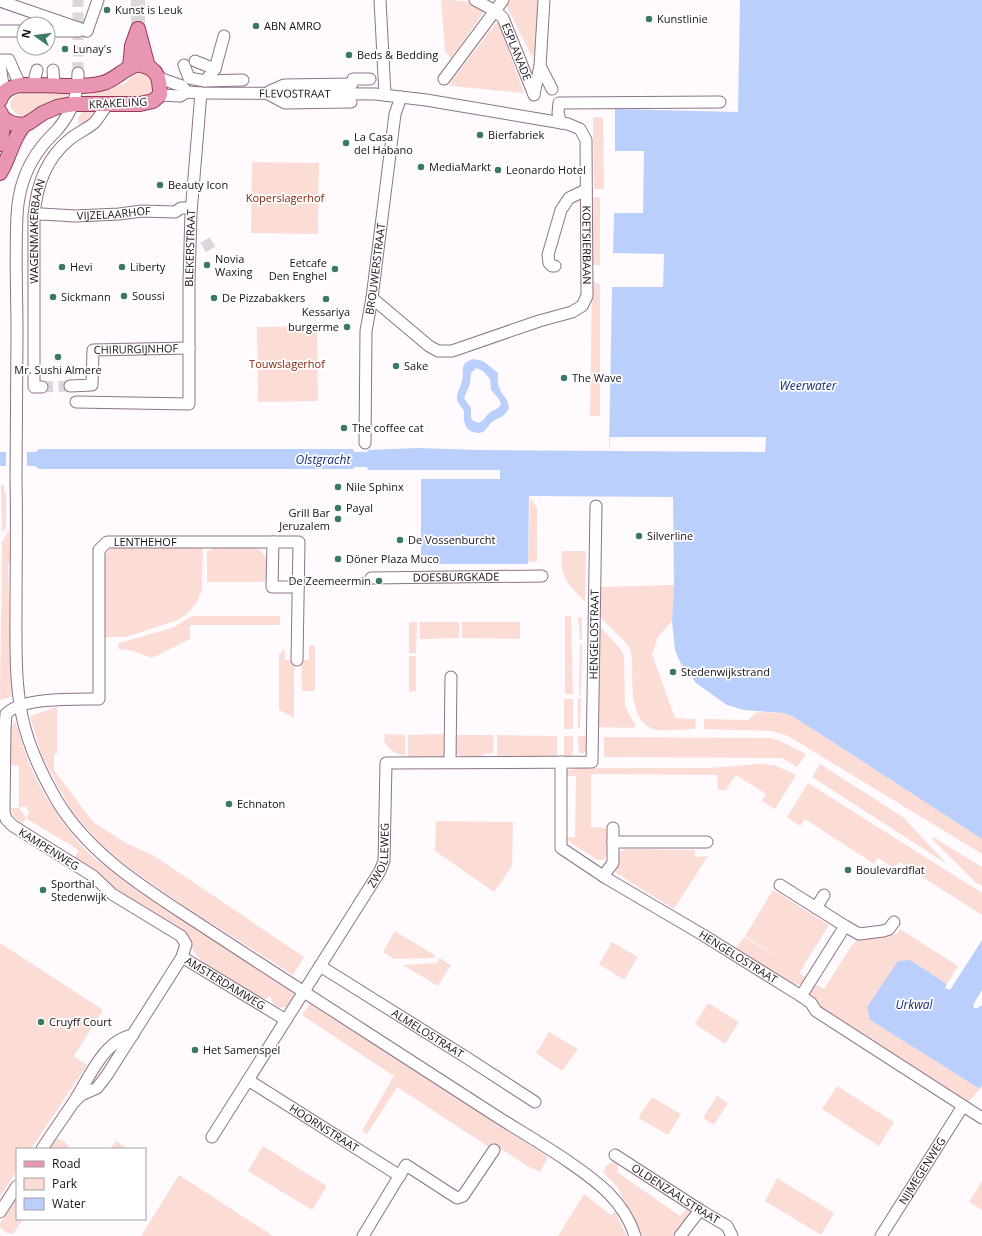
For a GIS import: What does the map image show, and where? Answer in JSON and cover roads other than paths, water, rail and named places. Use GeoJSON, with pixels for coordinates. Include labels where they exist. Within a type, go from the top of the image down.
{"type":"FeatureCollection","features":[{"type":"Feature","properties":{"kind":"main road"},"geometry":{"type":"LineString","coordinates":[[148,68],[138,29],[132,46],[130,67],[142,65],[156,74],[159,78]]}},
{"type":"Feature","properties":{"kind":"main road","name":"KRAKELING"},"geometry":{"type":"LineString","coordinates":[[2,97],[12,87],[27,85],[54,85],[78,79],[96,85],[105,83],[130,67]]}},
{"type":"Feature","properties":{"kind":"main road","name":"KRAKELING"},"geometry":{"type":"LineString","coordinates":[[24,124],[57,107],[74,104],[148,103],[160,95],[159,78]]}},
{"type":"Feature","properties":{"kind":"main road"},"geometry":{"type":"LineString","coordinates":[[2,115],[15,124],[24,124]]}},
{"type":"Feature","properties":{"kind":"main road"},"geometry":{"type":"LineString","coordinates":[[0,144],[3,128],[2,115]]}},
{"type":"Feature","properties":{"kind":"main road"},"geometry":{"type":"LineString","coordinates":[[0,173],[19,130],[24,124]]}},
{"type":"Feature","properties":{"kind":"street"},"geometry":{"type":"LineString","coordinates":[[0,0],[87,31]]}},
{"type":"Feature","properties":{"kind":"street"},"geometry":{"type":"LineString","coordinates":[[87,31],[98,0]]}},
{"type":"Feature","properties":{"kind":"street"},"geometry":{"type":"LineString","coordinates":[[380,0],[385,94]]}},
{"type":"Feature","properties":{"kind":"street","name":"ESPLANADE"},"geometry":{"type":"LineString","coordinates":[[475,0],[503,18],[534,95],[540,66]]}},
{"type":"Feature","properties":{"kind":"street"},"geometry":{"type":"LineString","coordinates":[[444,79],[502,0]]}},
{"type":"Feature","properties":{"kind":"street"},"geometry":{"type":"LineString","coordinates":[[544,0],[540,66],[552,89]]}},
{"type":"Feature","properties":{"kind":"street"},"geometry":{"type":"LineString","coordinates":[[0,31],[16,31]]}},
{"type":"Feature","properties":{"kind":"street"},"geometry":{"type":"LineString","coordinates":[[56,31],[87,31]]}},
{"type":"Feature","properties":{"kind":"street"},"geometry":{"type":"LineString","coordinates":[[205,81],[215,69],[224,36]]}},
{"type":"Feature","properties":{"kind":"street"},"geometry":{"type":"LineString","coordinates":[[3,61],[27,85],[36,70]]}},
{"type":"Feature","properties":{"kind":"street"},"geometry":{"type":"LineString","coordinates":[[2,97],[3,61]]}},
{"type":"Feature","properties":{"kind":"street"},"geometry":{"type":"LineString","coordinates":[[195,61],[215,69]]}},
{"type":"Feature","properties":{"kind":"street","name":"FLEVOSTRAAT"},"geometry":{"type":"LineString","coordinates":[[184,65],[189,78],[205,81],[243,80]]}},
{"type":"Feature","properties":{"kind":"street"},"geometry":{"type":"LineString","coordinates":[[52,70],[54,85]]}},
{"type":"Feature","properties":{"kind":"street","name":"FLEVOSTRAAT"},"geometry":{"type":"LineString","coordinates":[[159,78],[182,86],[187,92]]}},
{"type":"Feature","properties":{"kind":"street"},"geometry":{"type":"LineString","coordinates":[[78,79],[74,104],[66,118],[42,146],[25,175],[19,196],[17,219],[16,640],[19,697],[22,717],[30,742],[47,783],[67,817],[98,851],[143,888],[372,1037],[556,1153],[595,1180],[612,1196],[631,1224],[635,1236]]}},
{"type":"Feature","properties":{"kind":"street"},"geometry":{"type":"LineString","coordinates":[[266,93],[284,85],[352,82],[370,79]]}},
{"type":"Feature","properties":{"kind":"street","name":"FLEVOSTRAAT"},"geometry":{"type":"LineString","coordinates":[[160,95],[180,96],[187,92],[385,94],[402,96]]}},
{"type":"Feature","properties":{"kind":"street","name":"BLEKERSTRAAT"},"geometry":{"type":"LineString","coordinates":[[76,402],[189,404],[189,282],[191,208],[201,93]]}},
{"type":"Feature","properties":{"kind":"street"},"geometry":{"type":"LineString","coordinates":[[266,93],[285,103],[351,102]]}},
{"type":"Feature","properties":{"kind":"street","name":"KOETSIERBAAN"},"geometry":{"type":"LineString","coordinates":[[372,298],[429,346],[438,351],[452,351],[539,321],[572,312],[582,306],[587,296],[586,140],[580,129],[568,124],[402,96]]}},
{"type":"Feature","properties":{"kind":"street","name":"BROUWERSTRAAT"},"geometry":{"type":"LineString","coordinates":[[365,443],[366,331],[372,298],[395,114],[402,96]]}},
{"type":"Feature","properties":{"kind":"street"},"geometry":{"type":"LineString","coordinates":[[561,123],[558,113],[559,103],[720,102]]}},
{"type":"Feature","properties":{"kind":"street","name":"WAGENMAKERBAAN"},"geometry":{"type":"LineString","coordinates":[[38,387],[34,214],[41,177],[53,156],[68,140],[94,123],[108,104]]}},
{"type":"Feature","properties":{"kind":"street"},"geometry":{"type":"LineString","coordinates":[[555,266],[552,266],[549,263],[548,255],[561,210],[569,198],[586,190]]}},
{"type":"Feature","properties":{"kind":"street","name":"VIJZELAARHOF"},"geometry":{"type":"LineString","coordinates":[[34,214],[75,216],[119,214],[142,211],[175,212],[180,208],[191,208]]}},
{"type":"Feature","properties":{"kind":"street","name":"CHIRURGIJNHOF"},"geometry":{"type":"LineString","coordinates":[[70,386],[92,385],[93,350],[189,348]]}},
{"type":"Feature","properties":{"kind":"street","name":"HENGELOSTRAAT"},"geometry":{"type":"LineString","coordinates":[[592,762],[596,506]]}},
{"type":"Feature","properties":{"kind":"street","name":"LENTHEHOF"},"geometry":{"type":"LineString","coordinates":[[99,699],[98,550],[107,542],[299,542],[297,660]]}},
{"type":"Feature","properties":{"kind":"street"},"geometry":{"type":"LineString","coordinates":[[273,542],[272,587],[298,587]]}},
{"type":"Feature","properties":{"kind":"street","name":"DOESBURGKADE"},"geometry":{"type":"LineString","coordinates":[[371,578],[542,576]]}},
{"type":"Feature","properties":{"kind":"street"},"geometry":{"type":"LineString","coordinates":[[450,762],[451,677]]}},
{"type":"Feature","properties":{"kind":"street","name":"KAMPENWEG"},"geometry":{"type":"LineString","coordinates":[[99,699],[44,700],[14,708],[6,714],[4,811],[6,820],[13,826],[93,876],[112,894],[181,936],[186,944],[182,957]]}},
{"type":"Feature","properties":{"kind":"street","name":"HENGELOSTRAAT"},"geometry":{"type":"LineString","coordinates":[[561,762],[561,848],[603,876],[801,996],[811,1003],[816,1011],[982,1118]]}},
{"type":"Feature","properties":{"kind":"street","name":"ZWOLLEWEG"},"geometry":{"type":"LineString","coordinates":[[304,992],[380,871],[384,861],[386,763],[592,762]]}},
{"type":"Feature","properties":{"kind":"street"},"geometry":{"type":"LineString","coordinates":[[603,876],[612,863],[613,828]]}},
{"type":"Feature","properties":{"kind":"street"},"geometry":{"type":"LineString","coordinates":[[613,842],[706,842]]}},
{"type":"Feature","properties":{"kind":"street"},"geometry":{"type":"LineString","coordinates":[[780,885],[860,934],[889,929],[894,922]]}},
{"type":"Feature","properties":{"kind":"street"},"geometry":{"type":"LineString","coordinates":[[816,908],[824,895]]}},
{"type":"Feature","properties":{"kind":"street"},"geometry":{"type":"LineString","coordinates":[[801,996],[845,926]]}},
{"type":"Feature","properties":{"kind":"street","name":"AMSTERDAMWEG"},"geometry":{"type":"LineString","coordinates":[[43,1148],[74,1102],[82,1095],[97,1088],[133,1036],[182,957],[286,1020]]}},
{"type":"Feature","properties":{"kind":"street","name":"ALMELOSTRAAT"},"geometry":{"type":"LineString","coordinates":[[320,966],[464,1056],[534,1102]]}},
{"type":"Feature","properties":{"kind":"street"},"geometry":{"type":"LineString","coordinates":[[212,1137],[304,992]]}},
{"type":"Feature","properties":{"kind":"street","name":"HOORNSTRAAT"},"geometry":{"type":"LineString","coordinates":[[248,1080],[400,1176]]}},
{"type":"Feature","properties":{"kind":"street","name":"NIJMEGENWEG"},"geometry":{"type":"LineString","coordinates":[[881,1236],[963,1106]]}},
{"type":"Feature","properties":{"kind":"street"},"geometry":{"type":"LineString","coordinates":[[363,1236],[406,1165],[457,1198],[463,1196],[494,1150]]}},
{"type":"Feature","properties":{"kind":"street","name":"OLDENZAALSTRAAT"},"geometry":{"type":"LineString","coordinates":[[615,1154],[727,1226],[732,1236]]}},
{"type":"Feature","properties":{"kind":"street"},"geometry":{"type":"LineString","coordinates":[[0,1212],[16,1188]]}},
{"type":"Feature","properties":{"kind":"street"},"geometry":{"type":"LineString","coordinates":[[680,1236],[700,1210]]}},
{"type":"Feature","properties":{"kind":"water","name":"Weerwater"},"geometry":{"type":"Polygon","coordinates":[[[740,0],[982,0],[982,839],[792,716],[783,713],[744,710],[727,705],[696,683],[680,662],[675,650],[672,621],[674,585],[673,497],[529,496],[528,564],[421,564],[421,479],[500,479],[500,470],[368,470],[367,467],[354,467],[354,469],[39,469],[35,466],[0,466],[0,452],[36,452],[39,449],[353,449],[354,452],[367,452],[368,450],[418,448],[609,451],[612,287],[663,287],[664,254],[613,253],[614,213],[643,213],[644,151],[615,151],[615,109],[738,112],[740,0]]]}},
{"type":"Feature","properties":{"kind":"water"},"geometry":{"type":"Polygon","coordinates":[[[473,359],[483,361],[498,373],[498,385],[509,408],[502,417],[493,421],[483,432],[480,433],[472,432],[468,429],[464,421],[464,412],[457,401],[457,394],[463,377],[463,368],[465,363],[473,359]],[[476,368],[471,373],[470,384],[464,398],[471,408],[472,420],[478,423],[501,404],[499,399],[491,390],[490,379],[483,371],[476,368]]]}},
{"type":"Feature","properties":{"kind":"water","name":"Urkwal"},"geometry":{"type":"Polygon","coordinates":[[[982,940],[982,990],[973,1005],[974,1008],[978,1008],[981,1005],[982,1006],[982,1085],[980,1089],[870,1020],[867,1007],[898,961],[910,960],[947,984],[945,988],[950,990],[982,940]]]}},
{"type":"Feature","properties":{"kind":"tunnel"},"geometry":{"type":"LineString","coordinates":[[78,0],[78,73]]}},
{"type":"Feature","properties":{"kind":"tunnel"},"geometry":{"type":"LineString","coordinates":[[138,0],[138,29]]}},
{"type":"Feature","properties":{"kind":"tunnel"},"geometry":{"type":"LineString","coordinates":[[205,240],[211,250]]}},
{"type":"Feature","properties":{"kind":"tunnel"},"geometry":{"type":"LineString","coordinates":[[42,387],[70,386]]}},
{"type":"Feature","properties":{"kind":"place","name":"Kunst is Leuk"},"geometry":{"type":"Point","coordinates":[107,10]}},
{"type":"Feature","properties":{"kind":"place","name":"Kunstlinie"},"geometry":{"type":"Point","coordinates":[649,19]}},
{"type":"Feature","properties":{"kind":"place","name":"ABN AMRO"},"geometry":{"type":"Point","coordinates":[256,26]}},
{"type":"Feature","properties":{"kind":"place","name":"Lunay's"},"geometry":{"type":"Point","coordinates":[65,49]}},
{"type":"Feature","properties":{"kind":"place","name":"Beds & Bedding"},"geometry":{"type":"Point","coordinates":[349,55]}},
{"type":"Feature","properties":{"kind":"place","name":"Bierfabriek"},"geometry":{"type":"Point","coordinates":[480,135]}},
{"type":"Feature","properties":{"kind":"place","name":"La Casa del Habano"},"geometry":{"type":"Point","coordinates":[346,143]}},
{"type":"Feature","properties":{"kind":"place","name":"MediaMarkt"},"geometry":{"type":"Point","coordinates":[421,167]}},
{"type":"Feature","properties":{"kind":"place","name":"Leonardo Hotel"},"geometry":{"type":"Point","coordinates":[498,170]}},
{"type":"Feature","properties":{"kind":"place","name":"Beauty Icon"},"geometry":{"type":"Point","coordinates":[160,185]}},
{"type":"Feature","properties":{"kind":"place","name":"Novia Waxing"},"geometry":{"type":"Point","coordinates":[207,265]}},
{"type":"Feature","properties":{"kind":"place","name":"Hevi"},"geometry":{"type":"Point","coordinates":[62,267]}},
{"type":"Feature","properties":{"kind":"place","name":"Liberty"},"geometry":{"type":"Point","coordinates":[122,267]}},
{"type":"Feature","properties":{"kind":"place","name":"Eetcafe Den Enghel"},"geometry":{"type":"Point","coordinates":[335,269]}},
{"type":"Feature","properties":{"kind":"place","name":"Soussi"},"geometry":{"type":"Point","coordinates":[124,296]}},
{"type":"Feature","properties":{"kind":"place","name":"Sickmann"},"geometry":{"type":"Point","coordinates":[53,297]}},
{"type":"Feature","properties":{"kind":"place","name":"De Pizzabakkers"},"geometry":{"type":"Point","coordinates":[214,298]}},
{"type":"Feature","properties":{"kind":"place","name":"Kessariya"},"geometry":{"type":"Point","coordinates":[326,299]}},
{"type":"Feature","properties":{"kind":"place","name":"burgerme"},"geometry":{"type":"Point","coordinates":[347,327]}},
{"type":"Feature","properties":{"kind":"place","name":"Mr. Sushi Almere"},"geometry":{"type":"Point","coordinates":[58,357]}},
{"type":"Feature","properties":{"kind":"place","name":"Sake"},"geometry":{"type":"Point","coordinates":[396,366]}},
{"type":"Feature","properties":{"kind":"place","name":"The Wave"},"geometry":{"type":"Point","coordinates":[564,378]}},
{"type":"Feature","properties":{"kind":"place","name":"The coffee cat"},"geometry":{"type":"Point","coordinates":[344,428]}},
{"type":"Feature","properties":{"kind":"place","name":"Nile Sphinx"},"geometry":{"type":"Point","coordinates":[338,487]}},
{"type":"Feature","properties":{"kind":"place","name":"Payal"},"geometry":{"type":"Point","coordinates":[338,508]}},
{"type":"Feature","properties":{"kind":"place","name":"Grill Bar Jeruzalem"},"geometry":{"type":"Point","coordinates":[338,519]}},
{"type":"Feature","properties":{"kind":"place","name":"Silverline"},"geometry":{"type":"Point","coordinates":[639,536]}},
{"type":"Feature","properties":{"kind":"place","name":"De Vossenburcht"},"geometry":{"type":"Point","coordinates":[400,540]}},
{"type":"Feature","properties":{"kind":"place","name":"Döner Plaza Muco"},"geometry":{"type":"Point","coordinates":[338,559]}},
{"type":"Feature","properties":{"kind":"place","name":"De Zeemeermin"},"geometry":{"type":"Point","coordinates":[379,581]}},
{"type":"Feature","properties":{"kind":"place","name":"Stedenwijkstrand"},"geometry":{"type":"Point","coordinates":[673,672]}},
{"type":"Feature","properties":{"kind":"place","name":"Echnaton"},"geometry":{"type":"Point","coordinates":[229,804]}},
{"type":"Feature","properties":{"kind":"place","name":"Boulevardflat"},"geometry":{"type":"Point","coordinates":[848,870]}},
{"type":"Feature","properties":{"kind":"place","name":"Sporthal Stedenwijk"},"geometry":{"type":"Point","coordinates":[43,890]}},
{"type":"Feature","properties":{"kind":"place","name":"Cruyff Court"},"geometry":{"type":"Point","coordinates":[41,1022]}},
{"type":"Feature","properties":{"kind":"place","name":"Het Samenspel"},"geometry":{"type":"Point","coordinates":[195,1050]}},
{"type":"Feature","properties":{"kind":"park label","name":"Koperslagerhof"},"geometry":{"type":"Point","coordinates":[285,198]}},
{"type":"Feature","properties":{"kind":"park label","name":"Touwslagerhof"},"geometry":{"type":"Point","coordinates":[287,364]}},
{"type":"Feature","properties":{"kind":"water label","name":"Olstgracht"},"geometry":{"type":"Point","coordinates":[323,460]}}]}
